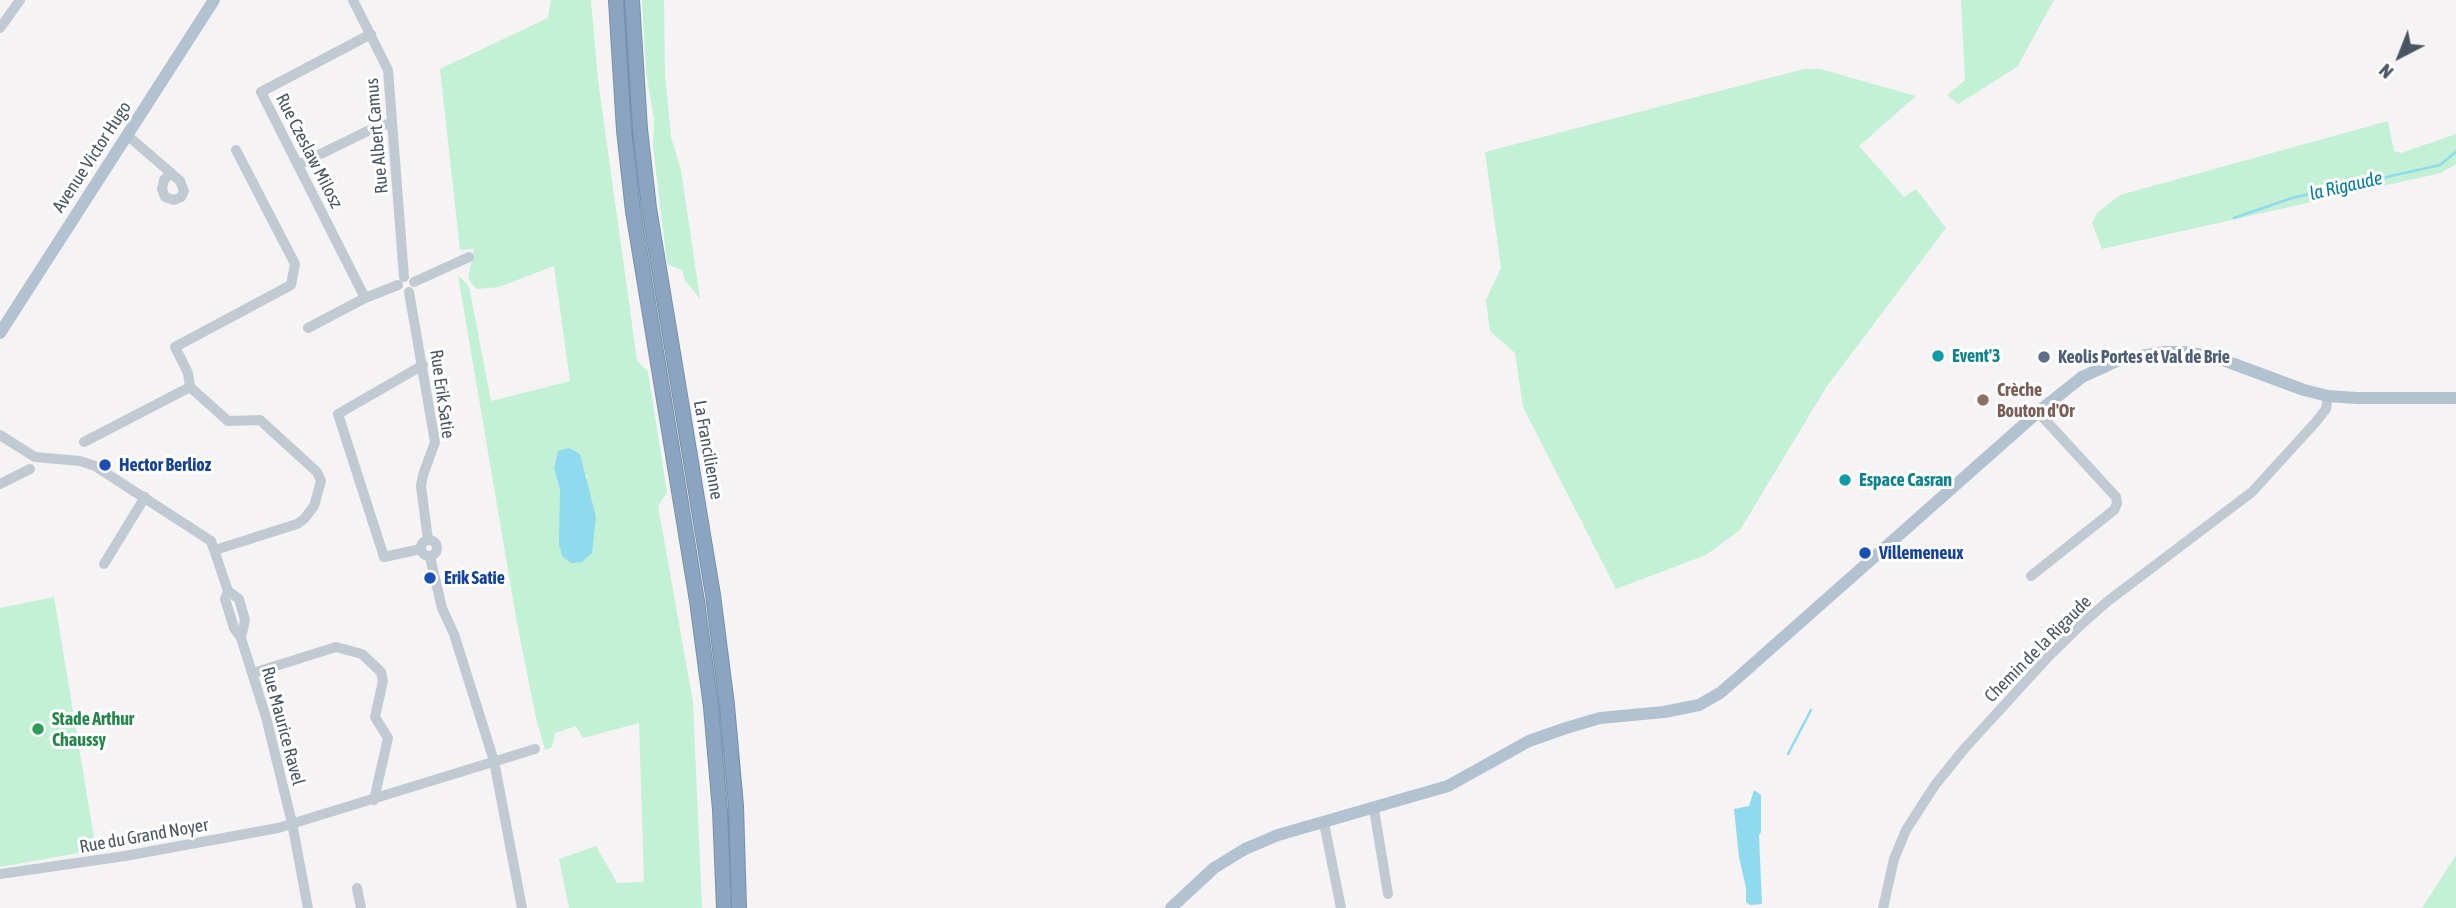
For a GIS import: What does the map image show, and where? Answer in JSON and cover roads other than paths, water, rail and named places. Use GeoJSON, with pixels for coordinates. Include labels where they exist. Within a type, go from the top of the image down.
{"type":"FeatureCollection","features":[{"type":"Feature","properties":{"kind":"highway","name":"La Francilienne"},"geometry":{"type":"LineString","coordinates":[[616,0],[624,130],[633,211],[697,601],[711,707],[720,810],[724,908]]}},
{"type":"Feature","properties":{"kind":"highway","name":"La Francilienne"},"geometry":{"type":"LineString","coordinates":[[632,0],[640,129],[649,208],[713,595],[727,705],[736,806],[739,908]]}},
{"type":"Feature","properties":{"kind":"main road","name":"Avenue Victor Hugo"},"geometry":{"type":"LineString","coordinates":[[0,333],[214,0]]}},
{"type":"Feature","properties":{"kind":"main road"},"geometry":{"type":"LineString","coordinates":[[1171,908],[1214,867],[1245,849],[1278,835],[1448,786],[1529,741],[1566,728],[1600,719],[1683,709],[1699,705],[1720,693],[2038,412],[2096,369],[2119,360],[2165,352],[2215,357],[2304,390],[2328,396],[2456,398]]}},
{"type":"Feature","properties":{"kind":"street"},"geometry":{"type":"LineString","coordinates":[[0,28],[20,0]]}},
{"type":"Feature","properties":{"kind":"street","name":"Rue Albert Camus"},"geometry":{"type":"LineString","coordinates":[[353,0],[387,70],[405,281]]}},
{"type":"Feature","properties":{"kind":"street","name":"Rue Czeslaw Milosz"},"geometry":{"type":"LineString","coordinates":[[365,298],[261,92],[370,34]]}},
{"type":"Feature","properties":{"kind":"street"},"geometry":{"type":"LineString","coordinates":[[298,165],[380,125],[392,124]]}},
{"type":"Feature","properties":{"kind":"street"},"geometry":{"type":"LineString","coordinates":[[127,135],[171,173]]}},
{"type":"Feature","properties":{"kind":"street"},"geometry":{"type":"LineString","coordinates":[[215,550],[304,519],[314,506],[321,481],[317,472],[260,420],[228,421],[190,387],[188,373],[175,347],[291,285],[295,264],[236,150]]}},
{"type":"Feature","properties":{"kind":"street"},"geometry":{"type":"LineString","coordinates":[[308,328],[365,298],[469,257]]}},
{"type":"Feature","properties":{"kind":"street","name":"Rue Erik Satie"},"geometry":{"type":"LineString","coordinates":[[405,281],[402,292],[409,292],[435,442],[422,475],[421,486],[428,540],[435,543],[437,548],[430,557],[442,608],[454,634],[494,761],[522,908]]}},
{"type":"Feature","properties":{"kind":"street"},"geometry":{"type":"LineString","coordinates":[[421,550],[384,557],[338,414],[423,365]]}},
{"type":"Feature","properties":{"kind":"street"},"geometry":{"type":"LineString","coordinates":[[84,442],[190,387]]}},
{"type":"Feature","properties":{"kind":"street","name":"Chemin de la Rigaude"},"geometry":{"type":"LineString","coordinates":[[1883,908],[1894,859],[1906,830],[1965,748],[2084,622],[2252,492],[2315,423],[2326,409],[2328,396]]}},
{"type":"Feature","properties":{"kind":"street"},"geometry":{"type":"LineString","coordinates":[[2031,576],[2114,510],[2117,500],[2038,412]]}},
{"type":"Feature","properties":{"kind":"street","name":"Rue Maurice Ravel"},"geometry":{"type":"LineString","coordinates":[[0,435],[27,453],[47,459],[66,459],[95,466],[211,541],[228,591],[239,599],[245,620],[242,638],[292,823],[308,908]]}},
{"type":"Feature","properties":{"kind":"street"},"geometry":{"type":"LineString","coordinates":[[0,484],[30,469]]}},
{"type":"Feature","properties":{"kind":"street"},"geometry":{"type":"LineString","coordinates":[[104,564],[145,497]]}},
{"type":"Feature","properties":{"kind":"street"},"geometry":{"type":"LineString","coordinates":[[421,550],[423,542],[428,540]]}},
{"type":"Feature","properties":{"kind":"street"},"geometry":{"type":"LineString","coordinates":[[421,550],[430,557]]}},
{"type":"Feature","properties":{"kind":"street"},"geometry":{"type":"LineString","coordinates":[[253,673],[337,647],[362,654],[381,672],[383,681],[375,717],[388,738],[374,800]]}},
{"type":"Feature","properties":{"kind":"street"},"geometry":{"type":"LineString","coordinates":[[374,800],[535,749]]}},
{"type":"Feature","properties":{"kind":"street","name":"Rue du Grand Noyer"},"geometry":{"type":"LineString","coordinates":[[0,874],[125,856],[278,828],[374,800]]}},
{"type":"Feature","properties":{"kind":"street"},"geometry":{"type":"LineString","coordinates":[[1374,809],[1388,894]]}},
{"type":"Feature","properties":{"kind":"street"},"geometry":{"type":"LineString","coordinates":[[1322,823],[1341,908]]}},
{"type":"Feature","properties":{"kind":"street"},"geometry":{"type":"LineString","coordinates":[[348,908],[361,907],[357,888]]}},
{"type":"Feature","properties":{"kind":"water"},"geometry":{"type":"Polygon","coordinates":[[[569,448],[580,454],[596,517],[592,553],[582,562],[571,563],[562,556],[559,544],[560,490],[554,468],[558,451],[569,448]]]}},
{"type":"Feature","properties":{"kind":"water"},"geometry":{"type":"Polygon","coordinates":[[[1754,790],[1761,795],[1759,835],[1762,904],[1750,905],[1746,902],[1734,809],[1749,806],[1754,790]]]}},
{"type":"Feature","properties":{"kind":"waterway","name":"la Rigaude"},"geometry":{"type":"LineString","coordinates":[[2234,218],[2292,198],[2440,165],[2456,152]]}},
{"type":"Feature","properties":{"kind":"waterway","name":"la Rigaude"},"geometry":{"type":"LineString","coordinates":[[1788,754],[1811,710]]}},
{"type":"Feature","properties":{"kind":"place","name":"Event'3"},"geometry":{"type":"Point","coordinates":[1938,356]}},
{"type":"Feature","properties":{"kind":"place","name":"Keolis Portes et Val de Brie"},"geometry":{"type":"Point","coordinates":[2044,357]}},
{"type":"Feature","properties":{"kind":"place","name":"Crèche Bouton d'Or"},"geometry":{"type":"Point","coordinates":[1983,400]}},
{"type":"Feature","properties":{"kind":"place","name":"Hector Berlioz"},"geometry":{"type":"Point","coordinates":[105,465]}},
{"type":"Feature","properties":{"kind":"place","name":"Espace Casran"},"geometry":{"type":"Point","coordinates":[1845,480]}},
{"type":"Feature","properties":{"kind":"place","name":"Villemeneux"},"geometry":{"type":"Point","coordinates":[1865,553]}},
{"type":"Feature","properties":{"kind":"place","name":"Erik Satie"},"geometry":{"type":"Point","coordinates":[430,578]}},
{"type":"Feature","properties":{"kind":"place","name":"Stade Arthur Chaussy"},"geometry":{"type":"Point","coordinates":[38,729]}}]}
